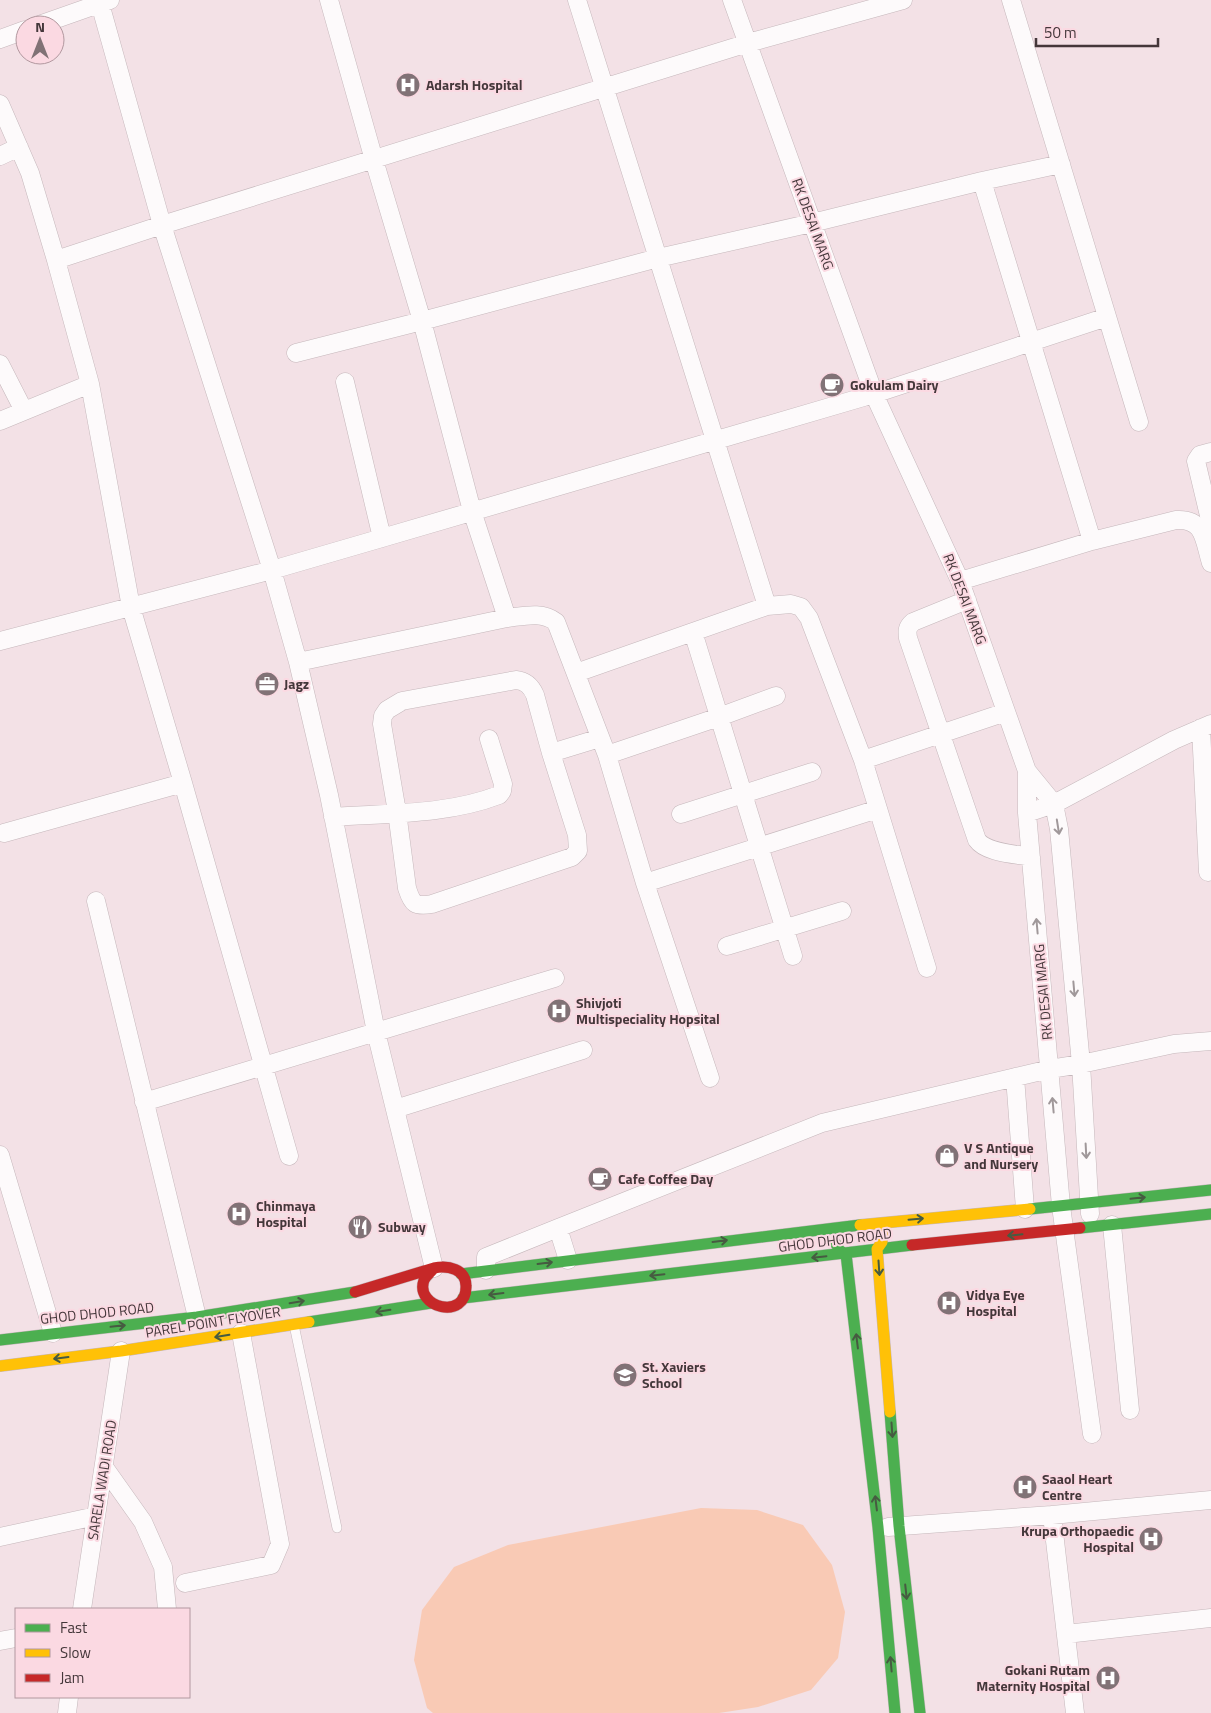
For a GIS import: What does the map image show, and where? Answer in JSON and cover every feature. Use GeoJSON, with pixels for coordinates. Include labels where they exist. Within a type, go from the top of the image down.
{"type":"FeatureCollection","features":[{"type":"Feature","properties":{"kind":"main road"},"geometry":{"type":"LineString","coordinates":[[462,1274],[843,1226],[1089,1204],[1211,1190]]}},
{"type":"Feature","properties":{"kind":"main road","name":"GHOD DHOD ROAD"},"geometry":{"type":"LineString","coordinates":[[431,1303],[436,1307],[448,1308],[454,1306],[463,1298],[878,1249],[1211,1214]]}},
{"type":"Feature","properties":{"kind":"main road"},"geometry":{"type":"LineString","coordinates":[[875,1223],[880,1228],[883,1236],[878,1249],[899,1526],[920,1713]]}},
{"type":"Feature","properties":{"kind":"main road"},"geometry":{"type":"LineString","coordinates":[[843,1226],[836,1234],[835,1243],[840,1251],[846,1254],[878,1527],[895,1713]]}},
{"type":"Feature","properties":{"kind":"main road"},"geometry":{"type":"LineString","coordinates":[[431,1303],[426,1298],[423,1285],[425,1278],[434,1268],[442,1266],[449,1266],[462,1274],[466,1283],[463,1298]]}},
{"type":"Feature","properties":{"kind":"main road","name":"GHOD DHOD ROAD"},"geometry":{"type":"LineString","coordinates":[[0,1340],[197,1317],[356,1292],[434,1268]]}},
{"type":"Feature","properties":{"kind":"main road","name":"PAREL POINT FLYOVER"},"geometry":{"type":"LineString","coordinates":[[0,1366],[122,1352],[431,1303]]}},
{"type":"Feature","properties":{"kind":"street"},"geometry":{"type":"LineString","coordinates":[[329,0],[422,321],[472,512],[507,618]]}},
{"type":"Feature","properties":{"kind":"street"},"geometry":{"type":"LineString","coordinates":[[577,0],[766,606]]}},
{"type":"Feature","properties":{"kind":"street","name":"RK DESAI MARG"},"geometry":{"type":"LineString","coordinates":[[732,0],[874,394],[960,581],[1027,771],[1031,856],[1061,1206],[1092,1434]]}},
{"type":"Feature","properties":{"kind":"street"},"geometry":{"type":"LineString","coordinates":[[56,260],[162,225],[604,88],[748,44],[903,0]]}},
{"type":"Feature","properties":{"kind":"street"},"geometry":{"type":"LineString","coordinates":[[1011,0],[1139,422]]}},
{"type":"Feature","properties":{"kind":"street"},"geometry":{"type":"LineString","coordinates":[[65,15],[103,1],[162,225],[272,570],[298,662],[333,816],[376,1032],[434,1268]]}},
{"type":"Feature","properties":{"kind":"street"},"geometry":{"type":"LineString","coordinates":[[0,39],[15,34]]}},
{"type":"Feature","properties":{"kind":"street"},"geometry":{"type":"LineString","coordinates":[[0,104],[30,173],[56,260],[90,384],[132,607],[289,1156]]}},
{"type":"Feature","properties":{"kind":"street"},"geometry":{"type":"LineString","coordinates":[[0,156],[19,147]]}},
{"type":"Feature","properties":{"kind":"street"},"geometry":{"type":"LineString","coordinates":[[296,353],[658,258],[1061,164]]}},
{"type":"Feature","properties":{"kind":"street"},"geometry":{"type":"LineString","coordinates":[[982,181],[1092,541]]}},
{"type":"Feature","properties":{"kind":"street"},"geometry":{"type":"LineString","coordinates":[[0,641],[272,570],[472,512],[874,394],[1107,317]]}},
{"type":"Feature","properties":{"kind":"street"},"geometry":{"type":"LineString","coordinates":[[0,364],[24,411]]}},
{"type":"Feature","properties":{"kind":"street"},"geometry":{"type":"LineString","coordinates":[[345,382],[382,538]]}},
{"type":"Feature","properties":{"kind":"street"},"geometry":{"type":"LineString","coordinates":[[0,421],[90,384]]}},
{"type":"Feature","properties":{"kind":"street"},"geometry":{"type":"LineString","coordinates":[[1211,452],[1200,455],[1196,461],[1208,527],[1211,563]]}},
{"type":"Feature","properties":{"kind":"street"},"geometry":{"type":"LineString","coordinates":[[960,581],[1092,541],[1176,520],[1186,519],[1208,527]]}},
{"type":"Feature","properties":{"kind":"street"},"geometry":{"type":"LineString","coordinates":[[967,600],[913,622],[908,625],[907,631],[977,840],[980,845],[987,849],[1031,856]]}},
{"type":"Feature","properties":{"kind":"street"},"geometry":{"type":"LineString","coordinates":[[576,673],[766,606],[791,604],[801,607],[809,618],[863,760],[927,968]]}},
{"type":"Feature","properties":{"kind":"street"},"geometry":{"type":"LineString","coordinates":[[298,662],[507,618],[540,614],[550,617],[556,622],[604,746],[645,883],[710,1078]]}},
{"type":"Feature","properties":{"kind":"street"},"geometry":{"type":"LineString","coordinates":[[693,632],[793,956]]}},
{"type":"Feature","properties":{"kind":"street"},"geometry":{"type":"LineString","coordinates":[[521,680],[531,687],[535,695],[577,835],[578,850],[572,857],[432,904],[416,905],[410,898],[407,888],[397,812],[382,724],[383,716],[387,710],[402,701],[521,680]]}},
{"type":"Feature","properties":{"kind":"street"},"geometry":{"type":"LineString","coordinates":[[551,753],[604,746],[719,717],[776,696]]}},
{"type":"Feature","properties":{"kind":"street"},"geometry":{"type":"LineString","coordinates":[[863,760],[1006,712]]}},
{"type":"Feature","properties":{"kind":"street"},"geometry":{"type":"LineString","coordinates":[[1028,813],[1054,804],[1174,740],[1206,726],[1208,872]]}},
{"type":"Feature","properties":{"kind":"street"},"geometry":{"type":"LineString","coordinates":[[333,816],[448,808],[499,795],[503,784],[489,738]]}},
{"type":"Feature","properties":{"kind":"street"},"geometry":{"type":"LineString","coordinates":[[1027,771],[1054,804],[1059,829],[1081,1064],[1091,1227]]}},
{"type":"Feature","properties":{"kind":"street"},"geometry":{"type":"LineString","coordinates":[[681,814],[812,772]]}},
{"type":"Feature","properties":{"kind":"street"},"geometry":{"type":"LineString","coordinates":[[4,833],[183,783]]}},
{"type":"Feature","properties":{"kind":"street"},"geometry":{"type":"LineString","coordinates":[[645,883],[878,809]]}},
{"type":"Feature","properties":{"kind":"street"},"geometry":{"type":"LineString","coordinates":[[96,901],[197,1317]]}},
{"type":"Feature","properties":{"kind":"street"},"geometry":{"type":"LineString","coordinates":[[727,946],[842,911]]}},
{"type":"Feature","properties":{"kind":"street"},"geometry":{"type":"LineString","coordinates":[[144,1102],[555,978]]}},
{"type":"Feature","properties":{"kind":"street"},"geometry":{"type":"LineString","coordinates":[[486,1270],[486,1257],[822,1123],[1050,1069],[1174,1044],[1211,1041]]}},
{"type":"Feature","properties":{"kind":"street"},"geometry":{"type":"LineString","coordinates":[[395,1109],[583,1050]]}},
{"type":"Feature","properties":{"kind":"street"},"geometry":{"type":"LineString","coordinates":[[1016,1077],[1025,1209]]}},
{"type":"Feature","properties":{"kind":"street"},"geometry":{"type":"LineString","coordinates":[[0,1155],[53,1333]]}},
{"type":"Feature","properties":{"kind":"street"},"geometry":{"type":"LineString","coordinates":[[1112,1225],[1130,1410]]}},
{"type":"Feature","properties":{"kind":"street"},"geometry":{"type":"LineString","coordinates":[[558,1228],[568,1260]]}},
{"type":"Feature","properties":{"kind":"street"},"geometry":{"type":"LineString","coordinates":[[185,1583],[272,1565],[280,1544],[241,1333]]}},
{"type":"Feature","properties":{"kind":"street","name":"SARELA WADI ROAD"},"geometry":{"type":"LineString","coordinates":[[82,1608],[122,1352]]}},
{"type":"Feature","properties":{"kind":"street"},"geometry":{"type":"LineString","coordinates":[[104,1467],[143,1522],[163,1567],[167,1608]]}},
{"type":"Feature","properties":{"kind":"street"},"geometry":{"type":"LineString","coordinates":[[878,1527],[1052,1515],[1211,1500]]}},
{"type":"Feature","properties":{"kind":"street"},"geometry":{"type":"LineString","coordinates":[[1052,1515],[1075,1713]]}},
{"type":"Feature","properties":{"kind":"street"},"geometry":{"type":"LineString","coordinates":[[0,1537],[96,1516]]}},
{"type":"Feature","properties":{"kind":"street"},"geometry":{"type":"LineString","coordinates":[[1066,1634],[1211,1618]]}},
{"type":"Feature","properties":{"kind":"street"},"geometry":{"type":"LineString","coordinates":[[0,1641],[15,1638]]}},
{"type":"Feature","properties":{"kind":"street"},"geometry":{"type":"LineString","coordinates":[[68,1713],[69,1698]]}},
{"type":"Feature","properties":{"kind":"lane"},"geometry":{"type":"LineString","coordinates":[[294,1325],[337,1528]]}},
{"type":"Feature","properties":{"kind":"shaded area"},"geometry":{"type":"Polygon","coordinates":[[[701,1508],[757,1510],[803,1525],[832,1565],[845,1612],[838,1658],[811,1690],[758,1707],[719,1713],[433,1713],[427,1708],[414,1660],[422,1610],[454,1567],[508,1545],[701,1508]]]}},
{"type":"Feature","properties":{"kind":"traffic: fast"},"geometry":{"type":"LineString","coordinates":[[1030,1209],[1211,1190]]}},
{"type":"Feature","properties":{"kind":"traffic: fast"},"geometry":{"type":"LineString","coordinates":[[1080,1228],[1211,1214]]}},
{"type":"Feature","properties":{"kind":"traffic: fast"},"geometry":{"type":"LineString","coordinates":[[461,1274],[860,1225]]}},
{"type":"Feature","properties":{"kind":"traffic: fast"},"geometry":{"type":"LineString","coordinates":[[836,1244],[840,1251],[846,1254],[878,1527],[895,1713]]}},
{"type":"Feature","properties":{"kind":"traffic: fast"},"geometry":{"type":"LineString","coordinates":[[463,1298],[912,1245]]}},
{"type":"Feature","properties":{"kind":"traffic: fast"},"geometry":{"type":"LineString","coordinates":[[0,1340],[197,1317],[355,1292]]}},
{"type":"Feature","properties":{"kind":"traffic: fast"},"geometry":{"type":"LineString","coordinates":[[309,1322],[431,1303]]}},
{"type":"Feature","properties":{"kind":"traffic: fast"},"geometry":{"type":"LineString","coordinates":[[890,1412],[899,1526],[920,1713]]}},
{"type":"Feature","properties":{"kind":"traffic: slow"},"geometry":{"type":"LineString","coordinates":[[860,1225],[1030,1209]]}},
{"type":"Feature","properties":{"kind":"traffic: slow"},"geometry":{"type":"LineString","coordinates":[[882,1233],[882,1242],[877,1249],[890,1412]]}},
{"type":"Feature","properties":{"kind":"traffic: slow"},"geometry":{"type":"LineString","coordinates":[[0,1366],[121,1351],[309,1322]]}},
{"type":"Feature","properties":{"kind":"traffic: jam"},"geometry":{"type":"LineString","coordinates":[[912,1245],[1080,1228]]}},
{"type":"Feature","properties":{"kind":"traffic: jam"},"geometry":{"type":"LineString","coordinates":[[355,1292],[434,1268],[445,1267],[460,1272],[465,1280],[464,1297],[458,1304],[451,1307],[442,1307],[426,1298],[423,1290],[424,1280],[434,1268]]}},
{"type":"Feature","properties":{"kind":"place","name":"Adarsh Hospital"},"geometry":{"type":"Point","coordinates":[408,85]}},
{"type":"Feature","properties":{"kind":"place","name":"Gokulam Dairy"},"geometry":{"type":"Point","coordinates":[832,385]}},
{"type":"Feature","properties":{"kind":"place","name":"Jagz"},"geometry":{"type":"Point","coordinates":[267,684]}},
{"type":"Feature","properties":{"kind":"place","name":"Shivjoti Multispeciality Hopsital"},"geometry":{"type":"Point","coordinates":[559,1011]}},
{"type":"Feature","properties":{"kind":"place","name":"V S Antique and Nursery"},"geometry":{"type":"Point","coordinates":[947,1156]}},
{"type":"Feature","properties":{"kind":"place","name":"Cafe Coffee Day"},"geometry":{"type":"Point","coordinates":[600,1179]}},
{"type":"Feature","properties":{"kind":"place","name":"Chinmaya Hospital"},"geometry":{"type":"Point","coordinates":[239,1214]}},
{"type":"Feature","properties":{"kind":"place","name":"Subway"},"geometry":{"type":"Point","coordinates":[360,1227]}},
{"type":"Feature","properties":{"kind":"place","name":"Vidya Eye Hospital"},"geometry":{"type":"Point","coordinates":[949,1303]}},
{"type":"Feature","properties":{"kind":"place","name":"St. Xaviers School"},"geometry":{"type":"Point","coordinates":[625,1375]}},
{"type":"Feature","properties":{"kind":"place","name":"Saaol Heart Centre"},"geometry":{"type":"Point","coordinates":[1025,1487]}},
{"type":"Feature","properties":{"kind":"place","name":"Krupa Orthopaedic Hospital"},"geometry":{"type":"Point","coordinates":[1151,1539]}},
{"type":"Feature","properties":{"kind":"place","name":"Gokani Rutam Maternity Hospital"},"geometry":{"type":"Point","coordinates":[1108,1678]}}]}
